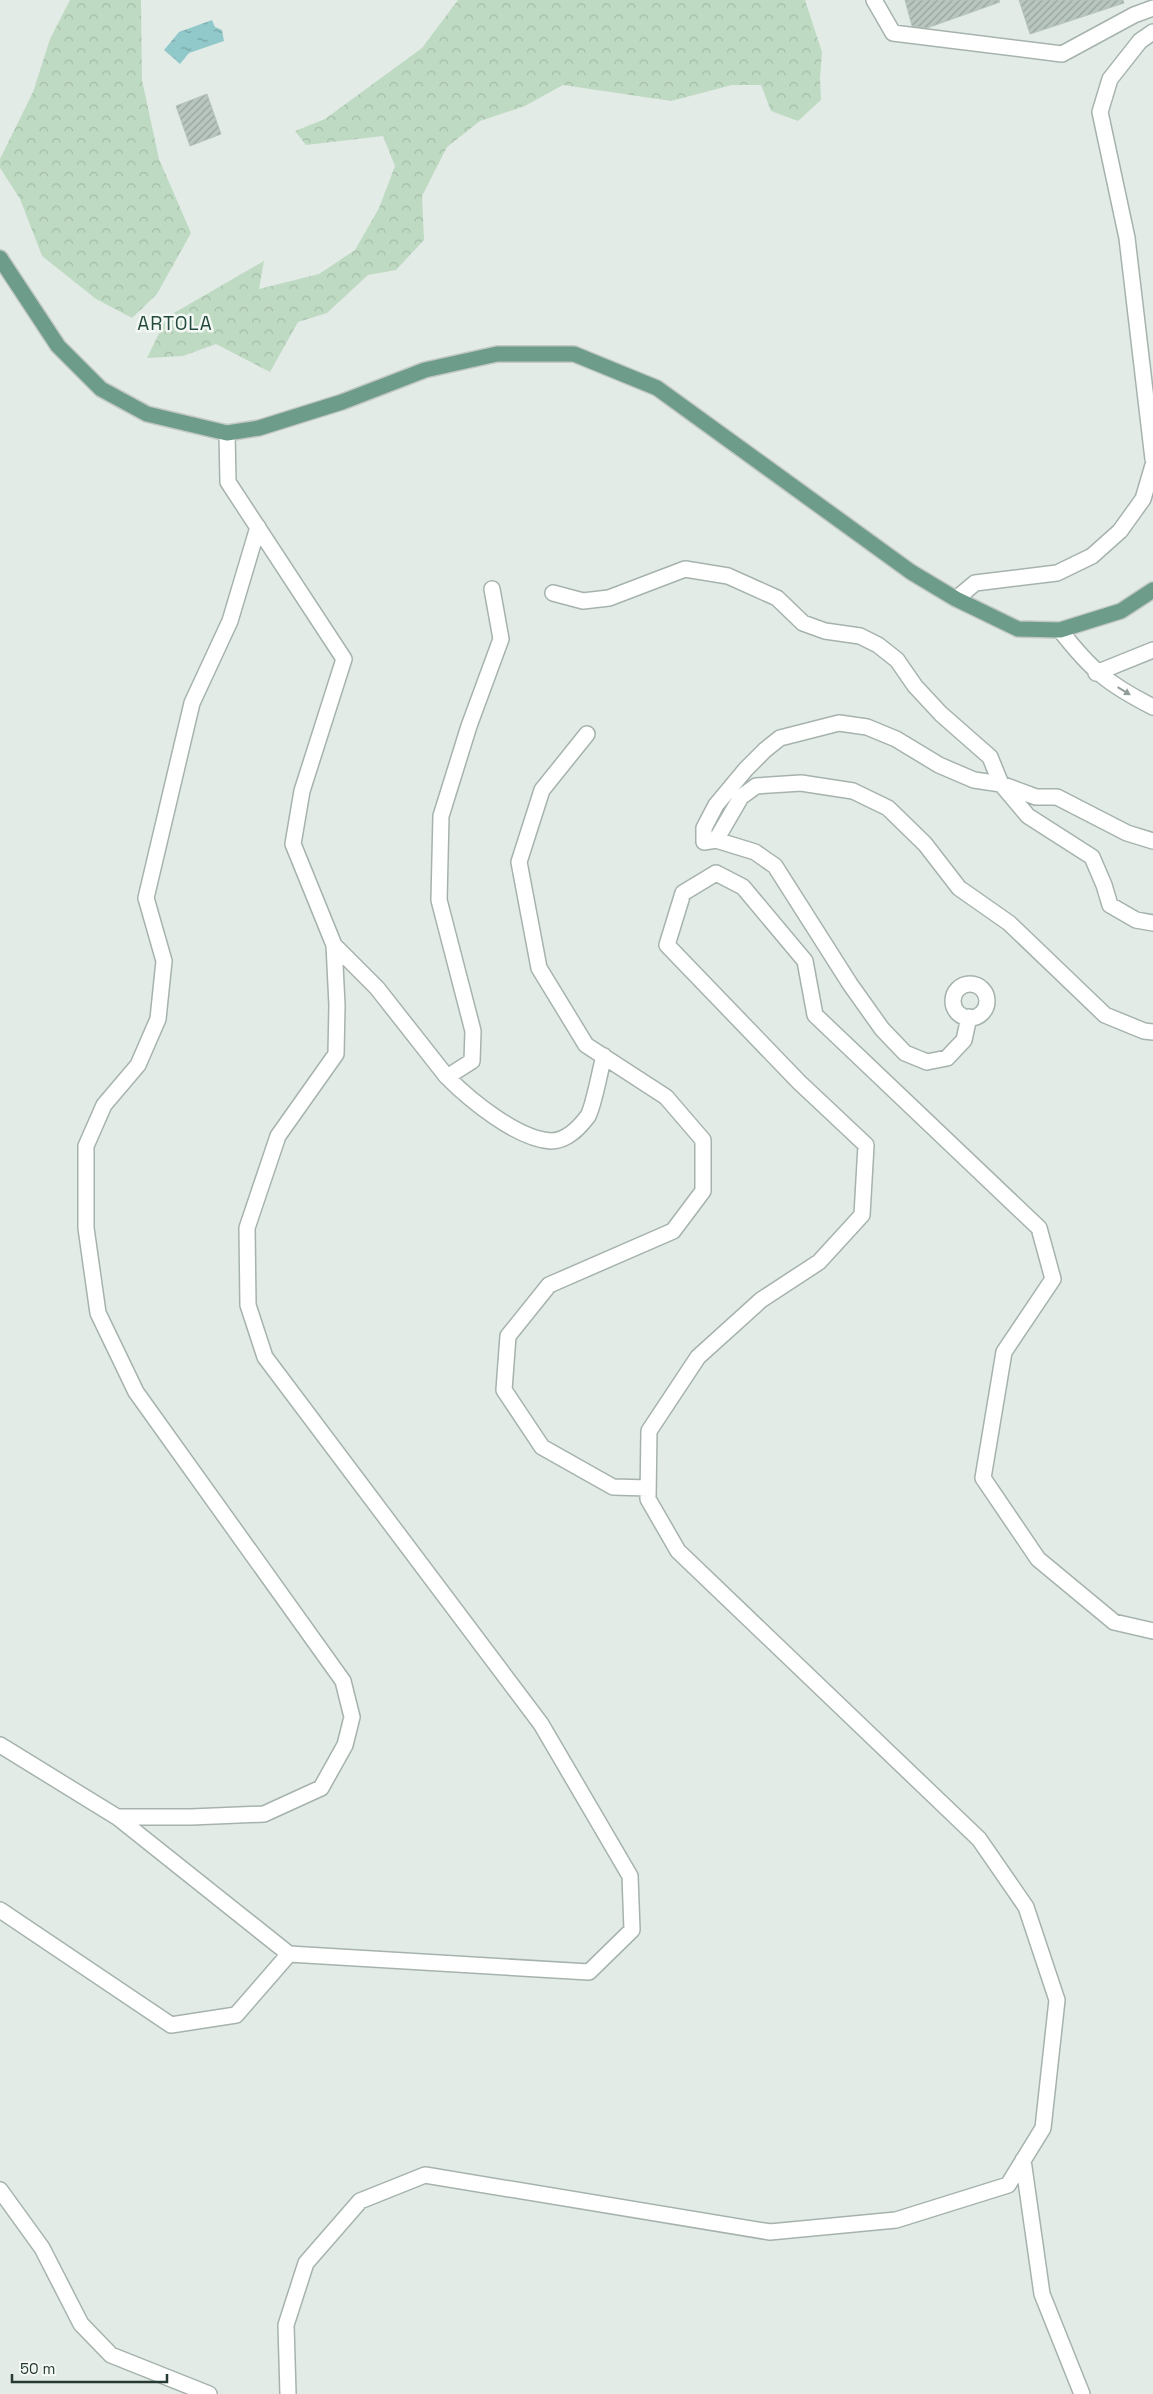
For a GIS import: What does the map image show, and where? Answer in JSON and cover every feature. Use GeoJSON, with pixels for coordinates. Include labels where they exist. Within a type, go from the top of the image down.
{"type":"FeatureCollection","features":[{"type":"Feature","properties":{"kind":"main road"},"geometry":{"type":"LineString","coordinates":[[0,258],[58,346],[101,389],[147,414],[227,433],[259,428],[332,405],[425,370],[497,354],[574,354],[657,388],[911,572],[956,599],[1018,629],[1060,630],[1121,611],[1153,590]]}},
{"type":"Feature","properties":{"kind":"street"},"geometry":{"type":"LineString","coordinates":[[874,0],[893,33],[1062,54],[1134,15],[1153,8]]}},
{"type":"Feature","properties":{"kind":"street"},"geometry":{"type":"LineString","coordinates":[[1153,32],[1140,41],[1110,79],[1100,112],[1127,238],[1153,459]]}},
{"type":"Feature","properties":{"kind":"street"},"geometry":{"type":"LineString","coordinates":[[0,1745],[117,1817],[289,1954],[589,1972],[632,1930],[630,1876],[541,1724],[265,1357],[248,1304],[247,1228],[278,1136],[336,1054],[337,1005],[334,945],[293,844],[302,791],[344,659],[228,482],[227,433]]}},
{"type":"Feature","properties":{"kind":"street"},"geometry":{"type":"LineString","coordinates":[[956,599],[975,583],[1057,573],[1092,556],[1120,531],[1144,499],[1153,465]]}},
{"type":"Feature","properties":{"kind":"street"},"geometry":{"type":"LineString","coordinates":[[117,1817],[191,1817],[264,1814],[321,1788],[346,1746],[352,1717],[342,1681],[136,1392],[98,1313],[86,1228],[86,1146],[104,1105],[138,1064],[158,1019],[164,961],[146,898],[192,703],[230,622],[258,527]]}},
{"type":"Feature","properties":{"kind":"street"},"geometry":{"type":"LineString","coordinates":[[553,593],[582,601],[609,598],[685,569],[728,576],[763,590],[776,598],[803,623],[824,631],[860,636],[878,645],[897,660],[915,686],[941,714],[990,757],[1001,784],[1028,816],[1092,857],[1110,905],[1136,920],[1153,923]]}},
{"type":"Feature","properties":{"kind":"street"},"geometry":{"type":"LineString","coordinates":[[447,1077],[472,1061],[474,1031],[439,900],[441,816],[469,726],[501,639],[492,589]]}},
{"type":"Feature","properties":{"kind":"street"},"geometry":{"type":"LineString","coordinates":[[1060,630],[1083,660],[1096,673],[1113,685],[1153,707]]}},
{"type":"Feature","properties":{"kind":"street"},"geometry":{"type":"LineString","coordinates":[[1096,673],[1153,650]]}},
{"type":"Feature","properties":{"kind":"street"},"geometry":{"type":"LineString","coordinates":[[969,1018],[964,1040],[947,1058],[927,1062],[905,1053],[882,1029],[850,984],[775,866],[755,852],[716,840],[704,842],[704,828],[716,805],[746,769],[780,738],[839,723],[867,727],[896,739],[939,765],[974,780],[1001,784],[1036,796],[1057,797],[1127,834],[1153,841]]}},
{"type":"Feature","properties":{"kind":"street"},"geometry":{"type":"LineString","coordinates":[[587,734],[542,790],[519,862],[539,968],[586,1045],[666,1097],[703,1140],[703,1191],[673,1231],[549,1285],[508,1336],[504,1390],[542,1447],[613,1487],[648,1488]]}},
{"type":"Feature","properties":{"kind":"street"},"geometry":{"type":"LineString","coordinates":[[716,840],[742,797],[756,786],[800,783],[853,791],[888,808],[924,844],[959,888],[1009,923],[1105,1015],[1144,1031],[1153,1032]]}},
{"type":"Feature","properties":{"kind":"street"},"geometry":{"type":"LineString","coordinates":[[288,2394],[286,2325],[306,2264],[360,2201],[425,2176],[770,2232],[896,2220],[1008,2185],[1043,2128],[1058,2000],[1026,1907],[979,1840],[678,1551],[648,1499],[649,1430],[698,1357],[761,1300],[819,1262],[862,1214],[866,1144],[799,1082],[667,945],[683,893],[716,873],[743,887],[805,961],[815,1014],[1039,1228],[1053,1279],[1004,1352],[983,1478],[1038,1559],[1114,1622],[1153,1631]]}},
{"type":"Feature","properties":{"kind":"street"},"geometry":{"type":"LineString","coordinates":[[334,945],[377,988],[447,1077],[472,1101],[498,1119],[525,1133],[551,1141],[570,1136],[589,1114],[604,1056]]}},
{"type":"Feature","properties":{"kind":"street"},"geometry":{"type":"LineString","coordinates":[[0,1910],[171,2025],[236,2015],[289,1954]]}},
{"type":"Feature","properties":{"kind":"street"},"geometry":{"type":"LineString","coordinates":[[1024,2160],[1042,2294],[1082,2394]]}},
{"type":"Feature","properties":{"kind":"street"},"geometry":{"type":"LineString","coordinates":[[0,2190],[42,2248],[81,2324],[111,2355],[209,2394]]}},
{"type":"Feature","properties":{"kind":"green space"},"geometry":{"type":"Polygon","coordinates":[[[70,0],[141,0],[142,80],[159,159],[191,233],[157,294],[132,318],[96,299],[42,256],[20,199],[0,168],[0,159],[33,92],[50,39],[70,0]]]}},
{"type":"Feature","properties":{"kind":"green space"},"geometry":{"type":"Polygon","coordinates":[[[458,0],[805,0],[822,52],[821,100],[798,121],[771,111],[761,85],[732,85],[671,101],[563,85],[525,106],[480,121],[447,147],[422,196],[424,240],[396,270],[368,275],[327,313],[298,322],[270,372],[216,344],[183,356],[147,358],[167,317],[264,261],[259,289],[319,274],[355,250],[379,208],[395,166],[383,136],[306,145],[295,131],[325,119],[422,48],[458,0]]]}},
{"type":"Feature","properties":{"kind":"water"},"geometry":{"type":"Polygon","coordinates":[[[212,20],[215,27],[222,30],[224,41],[189,53],[180,64],[164,50],[179,32],[212,20]]]}},
{"type":"Feature","properties":{"kind":"building"},"geometry":{"type":"Polygon","coordinates":[[[905,0],[999,0],[1000,2],[927,28],[912,26],[905,0]]]}},
{"type":"Feature","properties":{"kind":"building"},"geometry":{"type":"Polygon","coordinates":[[[1019,0],[1123,0],[1124,3],[1030,34],[1019,0]]]}},
{"type":"Feature","properties":{"kind":"building"},"geometry":{"type":"Polygon","coordinates":[[[207,94],[221,134],[190,146],[176,106],[207,94]]]}},
{"type":"Feature","properties":{"kind":"district","name":"ARTOLA"},"geometry":{"type":"Point","coordinates":[175,323]}}]}
